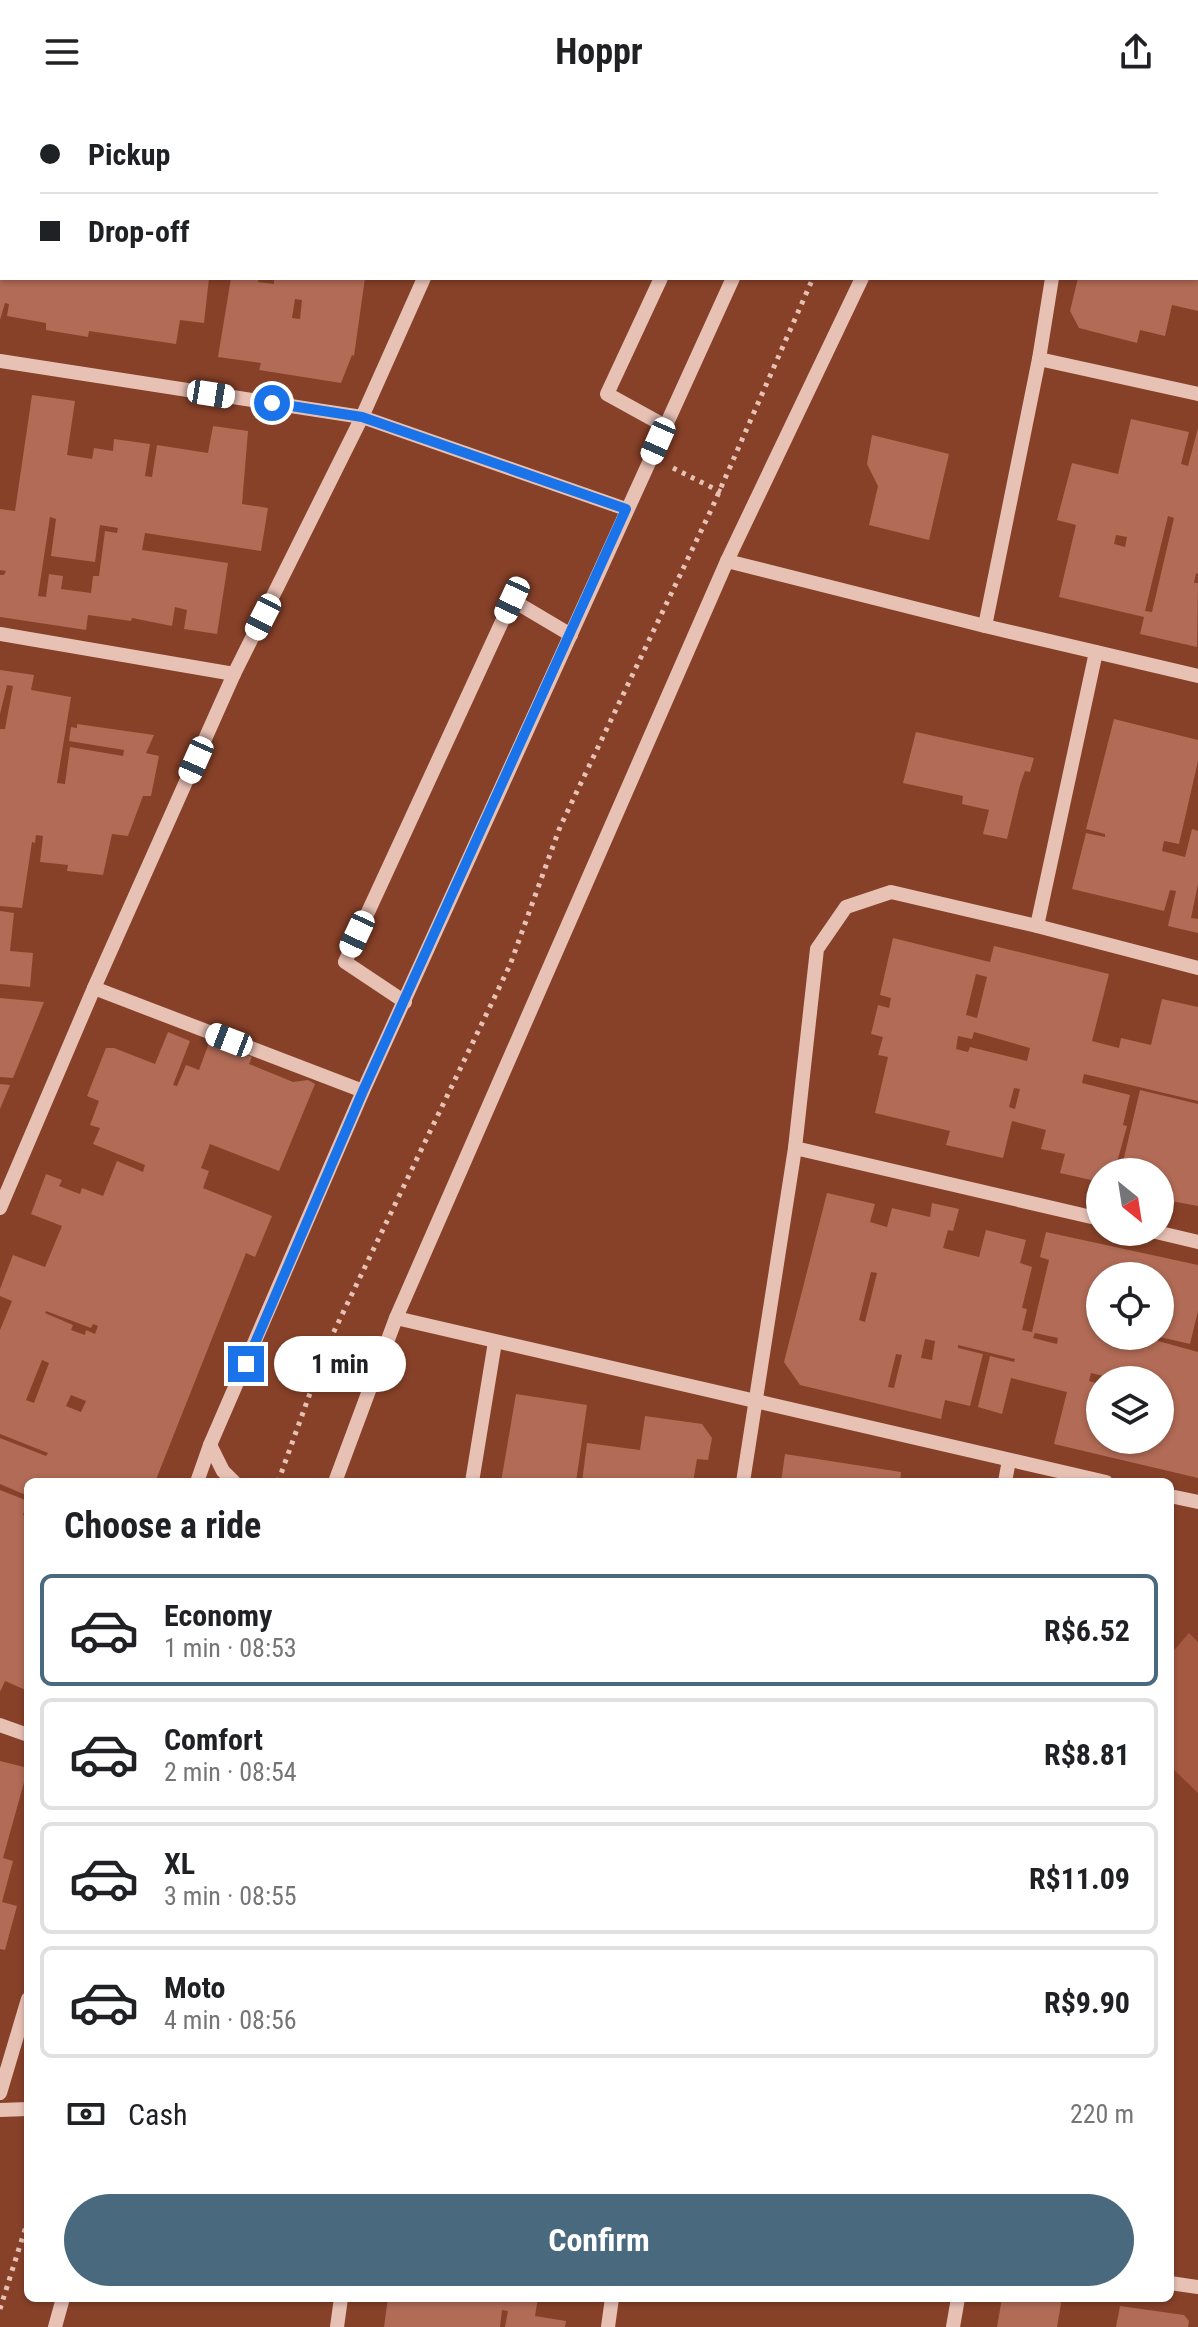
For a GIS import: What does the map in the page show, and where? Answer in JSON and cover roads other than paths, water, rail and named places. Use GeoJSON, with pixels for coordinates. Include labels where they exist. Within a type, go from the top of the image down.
{"type":"FeatureCollection","features":[{"type":"Feature","properties":{"kind":"street"},"geometry":{"type":"LineString","coordinates":[[0,1208],[234,674],[362,417],[423,280]]}},
{"type":"Feature","properties":{"kind":"street"},"geometry":{"type":"LineString","coordinates":[[660,280],[607,394],[665,426]]}},
{"type":"Feature","properties":{"kind":"street"},"geometry":{"type":"LineString","coordinates":[[198,1478],[363,1091],[732,280]]}},
{"type":"Feature","properties":{"kind":"street"},"geometry":{"type":"LineString","coordinates":[[336,1478],[396,1318],[727,561],[861,280]]}},
{"type":"Feature","properties":{"kind":"street"},"geometry":{"type":"LineString","coordinates":[[985,626],[1039,359],[1052,280]]}},
{"type":"Feature","properties":{"kind":"street"},"geometry":{"type":"LineString","coordinates":[[1039,359],[1198,394]]}},
{"type":"Feature","properties":{"kind":"street"},"geometry":{"type":"LineString","coordinates":[[0,361],[362,417],[626,509]]}},
{"type":"Feature","properties":{"kind":"street"},"geometry":{"type":"LineString","coordinates":[[727,561],[1198,676]]}},
{"type":"Feature","properties":{"kind":"street"},"geometry":{"type":"LineString","coordinates":[[405,1002],[345,962],[512,600],[571,635]]}},
{"type":"Feature","properties":{"kind":"street"},"geometry":{"type":"LineString","coordinates":[[0,634],[234,674]]}},
{"type":"Feature","properties":{"kind":"street"},"geometry":{"type":"LineString","coordinates":[[1037,926],[1096,652]]}},
{"type":"Feature","properties":{"kind":"street"},"geometry":{"type":"LineString","coordinates":[[744,1478],[795,1148],[817,949],[846,907],[891,892],[1198,968]]}},
{"type":"Feature","properties":{"kind":"street"},"geometry":{"type":"LineString","coordinates":[[94,988],[363,1091]]}},
{"type":"Feature","properties":{"kind":"street"},"geometry":{"type":"LineString","coordinates":[[795,1148],[1086,1216]]}},
{"type":"Feature","properties":{"kind":"street"},"geometry":{"type":"LineString","coordinates":[[1174,1236],[1198,1242]]}},
{"type":"Feature","properties":{"kind":"street"},"geometry":{"type":"LineString","coordinates":[[396,1318],[1088,1478]]}},
{"type":"Feature","properties":{"kind":"street"},"geometry":{"type":"LineString","coordinates":[[473,1478],[495,1342]]}},
{"type":"Feature","properties":{"kind":"street"},"geometry":{"type":"LineString","coordinates":[[210,1445],[230,1478]]}},
{"type":"Feature","properties":{"kind":"street"},"geometry":{"type":"LineString","coordinates":[[1006,1478],[1009,1460]]}},
{"type":"Feature","properties":{"kind":"street"},"geometry":{"type":"LineString","coordinates":[[1174,1497],[1198,1502]]}},
{"type":"Feature","properties":{"kind":"street"},"geometry":{"type":"LineString","coordinates":[[0,1725],[24,1734]]}},
{"type":"Feature","properties":{"kind":"street"},"geometry":{"type":"LineString","coordinates":[[0,2093],[24,2012]]}},
{"type":"Feature","properties":{"kind":"street"},"geometry":{"type":"LineString","coordinates":[[0,2110],[24,2109]]}},
{"type":"Feature","properties":{"kind":"street"},"geometry":{"type":"LineString","coordinates":[[1174,2284],[1198,2287]]}},
{"type":"Feature","properties":{"kind":"street"},"geometry":{"type":"LineString","coordinates":[[55,2327],[62,2302]]}},
{"type":"Feature","properties":{"kind":"street"},"geometry":{"type":"LineString","coordinates":[[337,2327],[340,2302]]}},
{"type":"Feature","properties":{"kind":"street"},"geometry":{"type":"LineString","coordinates":[[608,2327],[611,2302]]}},
{"type":"Feature","properties":{"kind":"street"},"geometry":{"type":"LineString","coordinates":[[953,2327],[957,2302]]}}]}
